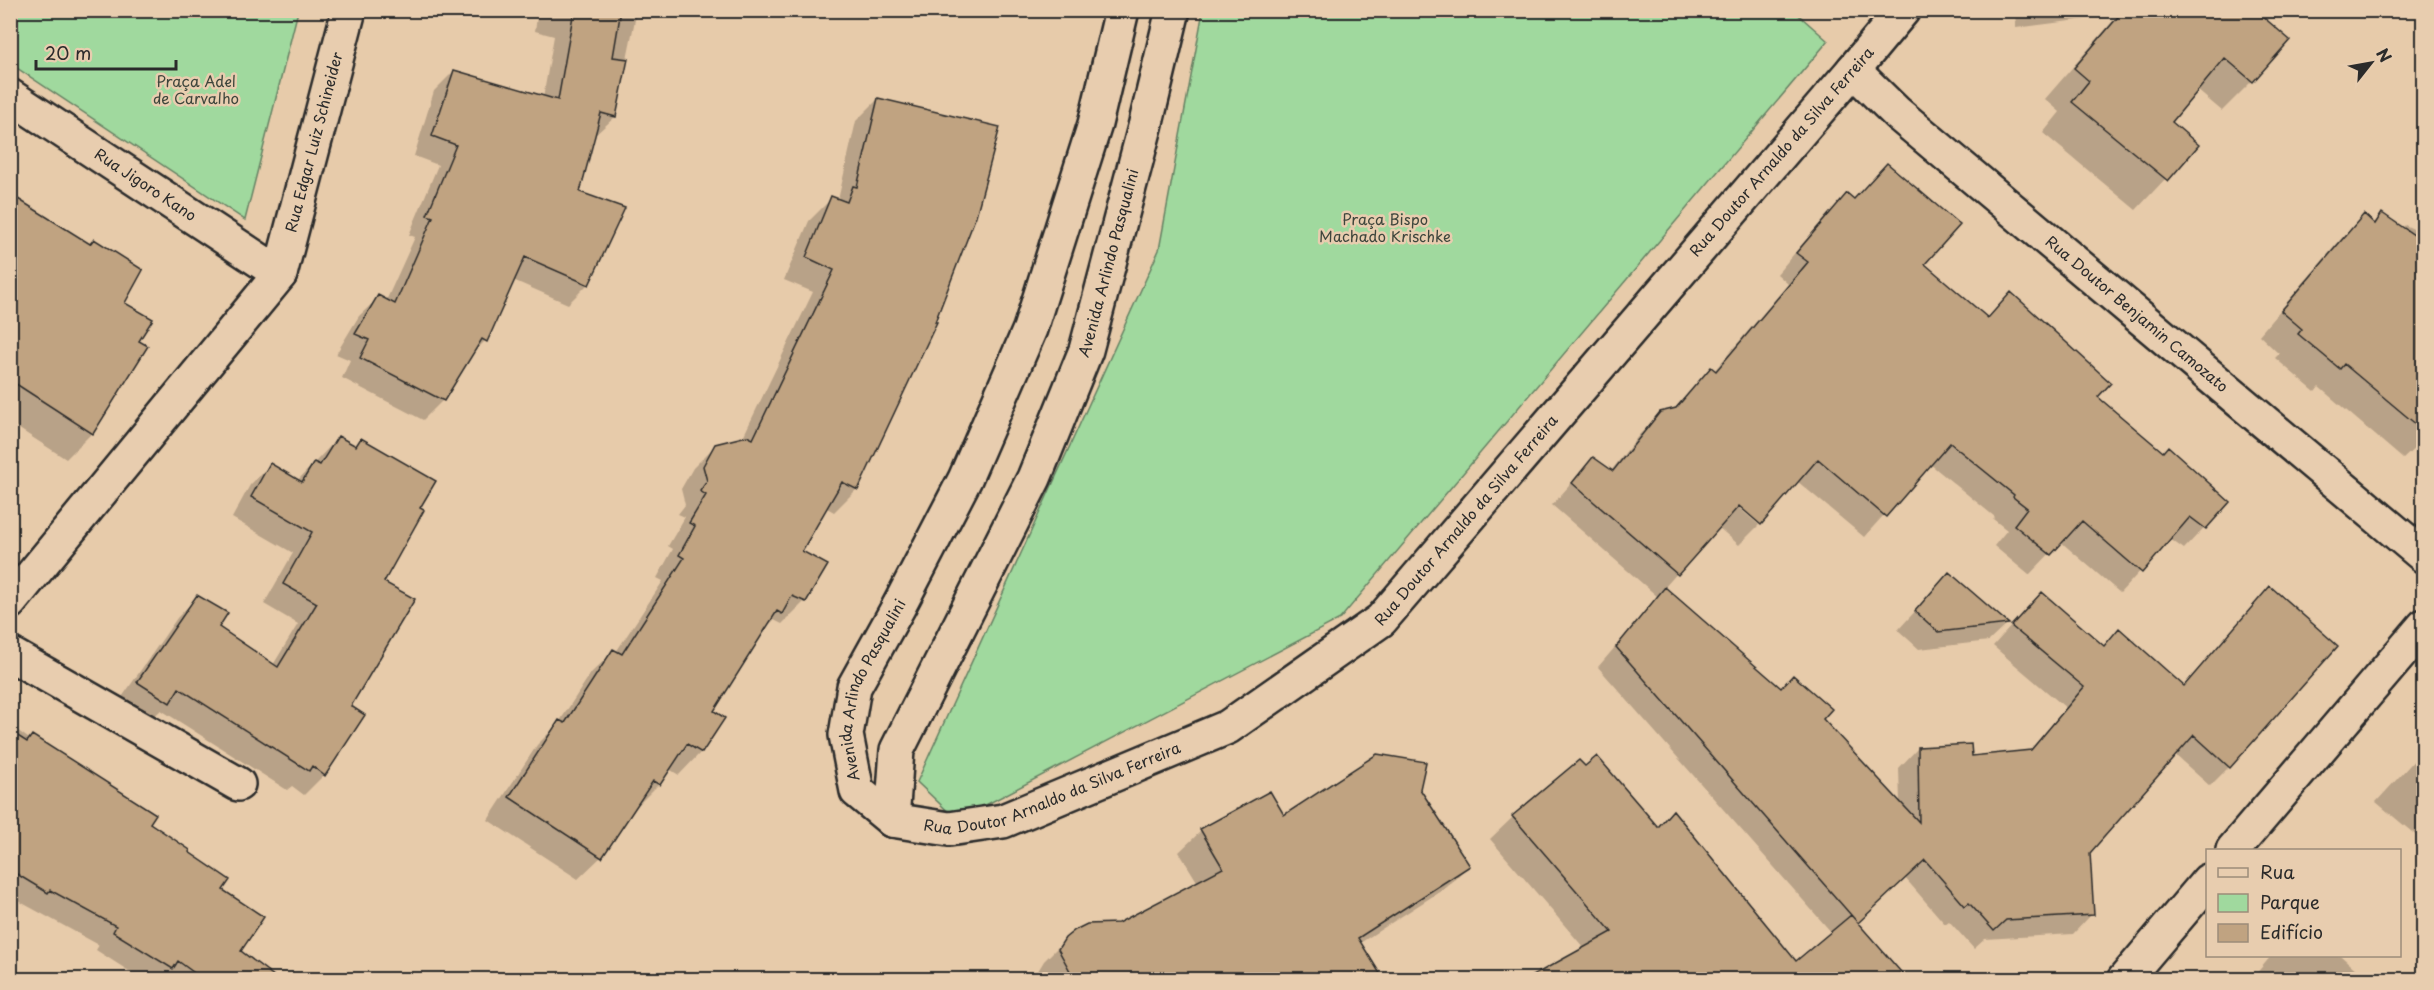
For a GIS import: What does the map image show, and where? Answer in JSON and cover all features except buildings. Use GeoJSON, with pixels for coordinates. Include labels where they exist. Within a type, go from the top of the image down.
{"type":"FeatureCollection","features":[{"type":"Feature","properties":{"kind":"street","name":"Rua Edgar Luiz Schineider"},"geometry":{"type":"LineString","coordinates":[[280,274],[349,10]]}},
{"type":"Feature","properties":{"kind":"street","name":"Avenida Arlindo Pasqualini"},"geometry":{"type":"LineString","coordinates":[[892,820],[857,791],[846,735],[854,687],[965,479],[1030,329],[1095,124],[1122,10]]}},
{"type":"Feature","properties":{"kind":"street","name":"Avenida Arlindo Pasqualini"},"geometry":{"type":"LineString","coordinates":[[892,820],[897,750],[1034,478],[1086,350],[1145,127],[1173,10]]}},
{"type":"Feature","properties":{"kind":"street","name":"Rua Doutor Arnaldo da Silva Ferreira"},"geometry":{"type":"LineString","coordinates":[[892,820],[949,829],[1003,821],[1228,727],[1381,620],[1903,10]]}},
{"type":"Feature","properties":{"kind":"street","name":"Rua Doutor Benjamin Camozato"},"geometry":{"type":"LineString","coordinates":[[1853,70],[1897,113],[2424,556]]}},
{"type":"Feature","properties":{"kind":"street","name":"Rua Jigoro Kano"},"geometry":{"type":"LineString","coordinates":[[10,96],[280,274]]}},
{"type":"Feature","properties":{"kind":"street"},"geometry":{"type":"LineString","coordinates":[[10,602],[280,274]]}},
{"type":"Feature","properties":{"kind":"street"},"geometry":{"type":"LineString","coordinates":[[2234,849],[2424,626]]}},
{"type":"Feature","properties":{"kind":"street"},"geometry":{"type":"LineString","coordinates":[[10,654],[238,784]]}},
{"type":"Feature","properties":{"kind":"street"},"geometry":{"type":"LineString","coordinates":[[2124,980],[2206,883]]}},
{"type":"Feature","properties":{"kind":"green space","name":"Praça Bispo Machado Krischke"},"geometry":{"type":"Polygon","coordinates":[[[1793,10],[1828,41],[1340,619],[957,820],[917,782],[1159,250],[1203,11],[1793,10]]]}},
{"type":"Feature","properties":{"kind":"green space","name":"Praça Adel de Carvalho"},"geometry":{"type":"Polygon","coordinates":[[[10,11],[298,11],[245,220],[11,64],[10,11]]]}}]}
